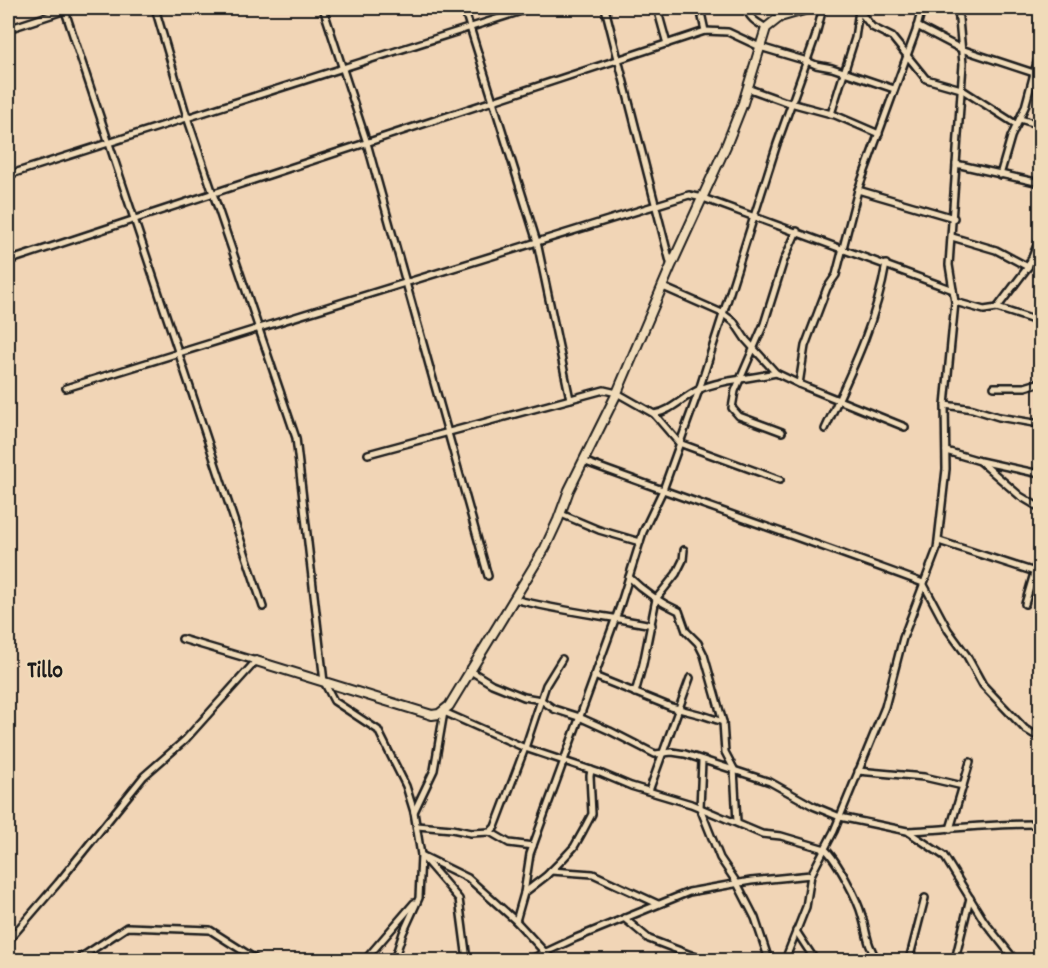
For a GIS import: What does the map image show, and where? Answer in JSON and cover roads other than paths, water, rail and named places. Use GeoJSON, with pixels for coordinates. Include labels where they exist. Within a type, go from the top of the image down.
{"type":"FeatureCollection","features":[{"type":"Feature","properties":{"kind":"street"},"geometry":{"type":"LineString","coordinates":[[8,29],[67,8],[263,608]]}},
{"type":"Feature","properties":{"kind":"street"},"geometry":{"type":"LineString","coordinates":[[155,8],[187,117],[296,438],[324,682],[334,701],[378,729],[406,786],[414,812],[421,855],[419,898],[394,960]]}},
{"type":"Feature","properties":{"kind":"street"},"geometry":{"type":"LineString","coordinates":[[323,8],[367,143],[488,576]]}},
{"type":"Feature","properties":{"kind":"street"},"geometry":{"type":"LineString","coordinates":[[464,8],[537,242],[570,399]]}},
{"type":"Feature","properties":{"kind":"street"},"geometry":{"type":"LineString","coordinates":[[8,175],[531,8]]}},
{"type":"Feature","properties":{"kind":"street"},"geometry":{"type":"LineString","coordinates":[[605,8],[671,266]]}},
{"type":"Feature","properties":{"kind":"street"},"geometry":{"type":"LineString","coordinates":[[657,8],[667,44]]}},
{"type":"Feature","properties":{"kind":"street"},"geometry":{"type":"LineString","coordinates":[[700,8],[705,31]]}},
{"type":"Feature","properties":{"kind":"street"},"geometry":{"type":"LineString","coordinates":[[747,8],[753,20],[766,28]]}},
{"type":"Feature","properties":{"kind":"street"},"geometry":{"type":"LineString","coordinates":[[414,812],[434,770],[444,712],[545,548],[583,461],[617,393],[738,117],[766,28],[780,17],[801,9],[811,8]]}},
{"type":"Feature","properties":{"kind":"street"},"geometry":{"type":"LineString","coordinates":[[516,921],[524,893],[532,846],[615,618],[640,542],[663,490],[699,390],[722,313],[823,8]]}},
{"type":"Feature","properties":{"kind":"street"},"geometry":{"type":"LineString","coordinates":[[799,384],[808,335],[827,288],[836,275],[858,190],[922,8]]}},
{"type":"Feature","properties":{"kind":"street"},"geometry":{"type":"LineString","coordinates":[[785,960],[806,908],[811,875],[840,817],[885,707],[903,638],[938,549],[946,469],[945,405],[955,302],[949,265],[961,89],[958,8]]}},
{"type":"Feature","properties":{"kind":"street"},"geometry":{"type":"LineString","coordinates":[[1000,175],[1011,137],[1038,74],[1041,48],[1038,28],[1040,8]]}},
{"type":"Feature","properties":{"kind":"street"},"geometry":{"type":"LineString","coordinates":[[858,9],[872,27],[892,37],[926,79],[961,89],[1018,122],[1041,125]]}},
{"type":"Feature","properties":{"kind":"street"},"geometry":{"type":"LineString","coordinates":[[831,114],[855,38],[858,9]]}},
{"type":"Feature","properties":{"kind":"street"},"geometry":{"type":"LineString","coordinates":[[917,26],[961,49],[1038,74]]}},
{"type":"Feature","properties":{"kind":"street"},"geometry":{"type":"LineString","coordinates":[[8,261],[705,31],[728,32],[760,47],[894,89]]}},
{"type":"Feature","properties":{"kind":"street"},"geometry":{"type":"LineString","coordinates":[[747,88],[831,114],[879,134]]}},
{"type":"Feature","properties":{"kind":"street"},"geometry":{"type":"LineString","coordinates":[[956,164],[1041,183]]}},
{"type":"Feature","properties":{"kind":"street"},"geometry":{"type":"LineString","coordinates":[[858,190],[954,218]]}},
{"type":"Feature","properties":{"kind":"street"},"geometry":{"type":"LineString","coordinates":[[66,388],[689,195],[797,231],[953,290]]}},
{"type":"Feature","properties":{"kind":"street"},"geometry":{"type":"LineString","coordinates":[[782,432],[739,416],[732,408],[735,391],[764,324],[784,260],[797,231]]}},
{"type":"Feature","properties":{"kind":"street"},"geometry":{"type":"LineString","coordinates":[[952,237],[996,250],[1028,267]]}},
{"type":"Feature","properties":{"kind":"street"},"geometry":{"type":"LineString","coordinates":[[997,308],[1028,267],[1041,238]]}},
{"type":"Feature","properties":{"kind":"street"},"geometry":{"type":"LineString","coordinates":[[825,429],[864,344],[882,286],[886,264]]}},
{"type":"Feature","properties":{"kind":"street"},"geometry":{"type":"LineString","coordinates":[[663,286],[722,313],[734,322],[776,373],[905,427]]}},
{"type":"Feature","properties":{"kind":"street"},"geometry":{"type":"LineString","coordinates":[[955,302],[984,310],[997,308],[1041,322]]}},
{"type":"Feature","properties":{"kind":"street"},"geometry":{"type":"LineString","coordinates":[[654,414],[675,406],[699,390],[776,373]]}},
{"type":"Feature","properties":{"kind":"street"},"geometry":{"type":"LineString","coordinates":[[994,387],[1025,387],[1038,383],[1041,379]]}},
{"type":"Feature","properties":{"kind":"street"},"geometry":{"type":"LineString","coordinates":[[368,454],[604,390],[617,393],[654,414],[679,443],[780,480]]}},
{"type":"Feature","properties":{"kind":"street"},"geometry":{"type":"LineString","coordinates":[[945,405],[973,408],[999,417],[1041,424]]}},
{"type":"Feature","properties":{"kind":"street"},"geometry":{"type":"LineString","coordinates":[[945,451],[1041,474]]}},
{"type":"Feature","properties":{"kind":"street"},"geometry":{"type":"LineString","coordinates":[[583,461],[923,583],[948,630],[984,685],[1025,729],[1041,738]]}},
{"type":"Feature","properties":{"kind":"street"},"geometry":{"type":"LineString","coordinates":[[980,461],[1020,496],[1041,508]]}},
{"type":"Feature","properties":{"kind":"street"},"geometry":{"type":"LineString","coordinates":[[561,514],[599,530],[640,542]]}},
{"type":"Feature","properties":{"kind":"street"},"geometry":{"type":"LineString","coordinates":[[939,541],[1035,572]]}},
{"type":"Feature","properties":{"kind":"street"},"geometry":{"type":"LineString","coordinates":[[635,693],[652,626],[656,599],[683,560],[684,550]]}},
{"type":"Feature","properties":{"kind":"street"},"geometry":{"type":"LineString","coordinates":[[1025,604],[1041,553]]}},
{"type":"Feature","properties":{"kind":"street"},"geometry":{"type":"LineString","coordinates":[[629,577],[642,590],[679,611],[686,631],[698,643],[704,655],[723,722],[725,752],[734,770],[737,822]]}},
{"type":"Feature","properties":{"kind":"street"},"geometry":{"type":"LineString","coordinates":[[514,598],[581,614],[652,626]]}},
{"type":"Feature","properties":{"kind":"street"},"geometry":{"type":"LineString","coordinates":[[182,639],[432,715],[444,712],[525,748],[700,808],[762,834],[781,836],[825,849],[853,893],[862,913],[870,951],[878,960]]}},
{"type":"Feature","properties":{"kind":"street"},"geometry":{"type":"LineString","coordinates":[[490,832],[495,827],[546,685],[562,659]]}},
{"type":"Feature","properties":{"kind":"street"},"geometry":{"type":"LineString","coordinates":[[8,941],[144,776],[185,740],[256,662]]}},
{"type":"Feature","properties":{"kind":"street"},"geometry":{"type":"LineString","coordinates":[[469,670],[492,684],[524,697],[541,700],[554,709],[579,717],[655,754],[685,754],[770,782],[813,806],[840,817],[907,831],[981,825],[1041,824]]}},
{"type":"Feature","properties":{"kind":"street"},"geometry":{"type":"LineString","coordinates":[[594,676],[635,693],[723,722]]}},
{"type":"Feature","properties":{"kind":"street"},"geometry":{"type":"LineString","coordinates":[[649,791],[690,678]]}},
{"type":"Feature","properties":{"kind":"street"},"geometry":{"type":"LineString","coordinates":[[702,761],[700,808],[720,858],[755,918],[769,960]]}},
{"type":"Feature","properties":{"kind":"street"},"geometry":{"type":"LineString","coordinates":[[950,829],[970,762]]}},
{"type":"Feature","properties":{"kind":"street"},"geometry":{"type":"LineString","coordinates":[[524,893],[551,871],[574,847],[592,814],[591,770]]}},
{"type":"Feature","properties":{"kind":"street"},"geometry":{"type":"LineString","coordinates":[[858,771],[924,777],[963,786]]}},
{"type":"Feature","properties":{"kind":"street"},"geometry":{"type":"LineString","coordinates":[[417,826],[471,833],[490,832],[509,843],[532,846]]}},
{"type":"Feature","properties":{"kind":"street"},"geometry":{"type":"LineString","coordinates":[[907,831],[944,856],[984,921],[1015,960]]}},
{"type":"Feature","properties":{"kind":"street"},"geometry":{"type":"LineString","coordinates":[[421,855],[468,878],[516,921],[552,960]]}},
{"type":"Feature","properties":{"kind":"street"},"geometry":{"type":"LineString","coordinates":[[421,855],[459,899],[467,960]]}},
{"type":"Feature","properties":{"kind":"street"},"geometry":{"type":"LineString","coordinates":[[551,871],[592,874],[658,904]]}},
{"type":"Feature","properties":{"kind":"street"},"geometry":{"type":"LineString","coordinates":[[530,960],[689,892],[736,883],[811,875]]}},
{"type":"Feature","properties":{"kind":"street"},"geometry":{"type":"LineString","coordinates":[[365,960],[419,898]]}},
{"type":"Feature","properties":{"kind":"street"},"geometry":{"type":"LineString","coordinates":[[909,960],[925,898]]}},
{"type":"Feature","properties":{"kind":"street"},"geometry":{"type":"LineString","coordinates":[[955,960],[970,898]]}},
{"type":"Feature","properties":{"kind":"street"},"geometry":{"type":"LineString","coordinates":[[624,918],[649,939],[704,960]]}},
{"type":"Feature","properties":{"kind":"street"},"geometry":{"type":"LineString","coordinates":[[77,960],[127,927],[210,930],[257,960]]}},
{"type":"Feature","properties":{"kind":"street"},"geometry":{"type":"LineString","coordinates":[[796,931],[815,960]]}},
{"type":"Feature","properties":{"kind":"district","name":"Tillo"},"geometry":{"type":"Point","coordinates":[45,669]}}]}
